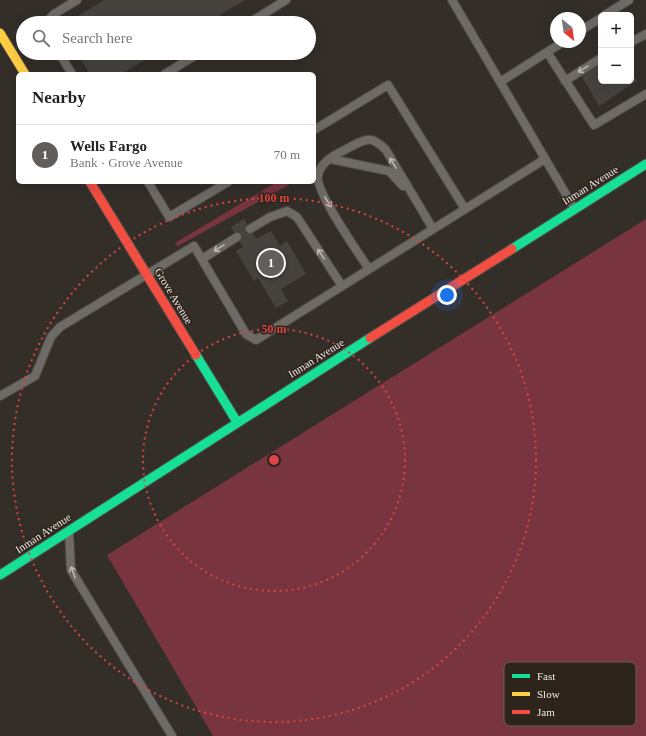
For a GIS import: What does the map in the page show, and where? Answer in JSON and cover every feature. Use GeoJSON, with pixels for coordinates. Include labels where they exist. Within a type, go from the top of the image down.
{"type":"FeatureCollection","features":[{"type":"Feature","properties":{"kind":"main road"},"geometry":{"type":"LineString","coordinates":[[0,33],[16,59]]}},
{"type":"Feature","properties":{"kind":"main road"},"geometry":{"type":"LineString","coordinates":[[16,60],[24,72]]}},
{"type":"Feature","properties":{"kind":"main road","name":"Inman Avenue"},"geometry":{"type":"LineString","coordinates":[[0,575],[237,422],[646,164]]}},
{"type":"Feature","properties":{"kind":"main road","name":"Grove Avenue"},"geometry":{"type":"LineString","coordinates":[[91,184],[237,422]]}},
{"type":"Feature","properties":{"kind":"lane"},"geometry":{"type":"LineString","coordinates":[[52,16],[77,0]]}},
{"type":"Feature","properties":{"kind":"lane"},"geometry":{"type":"LineString","coordinates":[[260,16],[286,0]]}},
{"type":"Feature","properties":{"kind":"lane"},"geometry":{"type":"LineString","coordinates":[[452,0],[575,209]]}},
{"type":"Feature","properties":{"kind":"lane"},"geometry":{"type":"LineString","coordinates":[[611,12],[629,0]]}},
{"type":"Feature","properties":{"kind":"lane"},"geometry":{"type":"LineString","coordinates":[[586,27],[598,20]]}},
{"type":"Feature","properties":{"kind":"lane"},"geometry":{"type":"LineString","coordinates":[[634,40],[646,34]]}},
{"type":"Feature","properties":{"kind":"lane"},"geometry":{"type":"LineString","coordinates":[[500,82],[553,48]]}},
{"type":"Feature","properties":{"kind":"lane"},"geometry":{"type":"LineString","coordinates":[[547,52],[594,126],[646,94]]}},
{"type":"Feature","properties":{"kind":"lane"},"geometry":{"type":"LineString","coordinates":[[63,60],[71,72]]}},
{"type":"Feature","properties":{"kind":"lane"},"geometry":{"type":"LineString","coordinates":[[168,72],[188,60]]}},
{"type":"Feature","properties":{"kind":"lane"},"geometry":{"type":"LineString","coordinates":[[565,81],[598,60]]}},
{"type":"Feature","properties":{"kind":"lane"},"geometry":{"type":"LineString","coordinates":[[316,129],[388,85],[465,209]]}},
{"type":"Feature","properties":{"kind":"lane"},"geometry":{"type":"LineString","coordinates":[[369,270],[321,191],[317,176],[324,163],[330,159],[365,140],[377,141],[386,150],[433,229]]}},
{"type":"Feature","properties":{"kind":"lane"},"geometry":{"type":"LineString","coordinates":[[330,159],[389,171],[413,196]]}},
{"type":"Feature","properties":{"kind":"lane"},"geometry":{"type":"LineString","coordinates":[[0,396],[35,376],[46,348],[60,327],[194,246],[246,334],[256,340],[545,159]]}},
{"type":"Feature","properties":{"kind":"lane"},"geometry":{"type":"LineString","coordinates":[[149,184],[169,217],[225,184]]}},
{"type":"Feature","properties":{"kind":"lane"},"geometry":{"type":"LineString","coordinates":[[250,229],[270,217],[287,211],[298,218],[342,286]]}},
{"type":"Feature","properties":{"kind":"lane"},"geometry":{"type":"LineString","coordinates":[[202,259],[237,237]]}},
{"type":"Feature","properties":{"kind":"lane"},"geometry":{"type":"LineString","coordinates":[[69,530],[71,570],[172,736]]}},
{"type":"Feature","properties":{"kind":"shaded area"},"geometry":{"type":"Polygon","coordinates":[[[274,184],[290,184],[178,246],[175,243],[274,184]]]}},
{"type":"Feature","properties":{"kind":"shaded area"},"geometry":{"type":"Polygon","coordinates":[[[646,219],[646,736],[213,736],[107,555],[646,219]]]}},
{"type":"Feature","properties":{"kind":"building"},"geometry":{"type":"Polygon","coordinates":[[[104,0],[245,0],[218,16],[78,16],[104,0]]]}},
{"type":"Feature","properties":{"kind":"building"},"geometry":{"type":"Polygon","coordinates":[[[81,60],[144,60],[124,72],[89,72],[81,60]]]}},
{"type":"Feature","properties":{"kind":"building"},"geometry":{"type":"Polygon","coordinates":[[[598,65],[598,84],[632,84],[599,106],[581,75],[598,65]]]}},
{"type":"Feature","properties":{"kind":"building"},"geometry":{"type":"Polygon","coordinates":[[[634,76],[637,81],[634,83],[634,76]]]}},
{"type":"Feature","properties":{"kind":"building"},"geometry":{"type":"Polygon","coordinates":[[[244,219],[256,239],[271,231],[280,246],[287,241],[306,274],[281,289],[288,301],[276,308],[258,278],[254,281],[236,251],[243,247],[231,227],[244,219]]]}},
{"type":"Feature","properties":{"kind":"traffic: fast"},"geometry":{"type":"LineString","coordinates":[[512,249],[646,164]]}},
{"type":"Feature","properties":{"kind":"traffic: fast"},"geometry":{"type":"LineString","coordinates":[[0,575],[370,338]]}},
{"type":"Feature","properties":{"kind":"traffic: fast"},"geometry":{"type":"LineString","coordinates":[[196,355],[237,422]]}},
{"type":"Feature","properties":{"kind":"traffic: slow"},"geometry":{"type":"LineString","coordinates":[[0,33],[16,59]]}},
{"type":"Feature","properties":{"kind":"traffic: slow"},"geometry":{"type":"LineString","coordinates":[[16,60],[24,72]]}},
{"type":"Feature","properties":{"kind":"traffic: jam"},"geometry":{"type":"LineString","coordinates":[[91,184],[196,355]]}},
{"type":"Feature","properties":{"kind":"traffic: jam"},"geometry":{"type":"LineString","coordinates":[[370,338],[512,249]]}},
{"type":"Feature","properties":{"kind":"place","name":"Wells Fargo"},"geometry":{"type":"Point","coordinates":[271,263]}}]}
